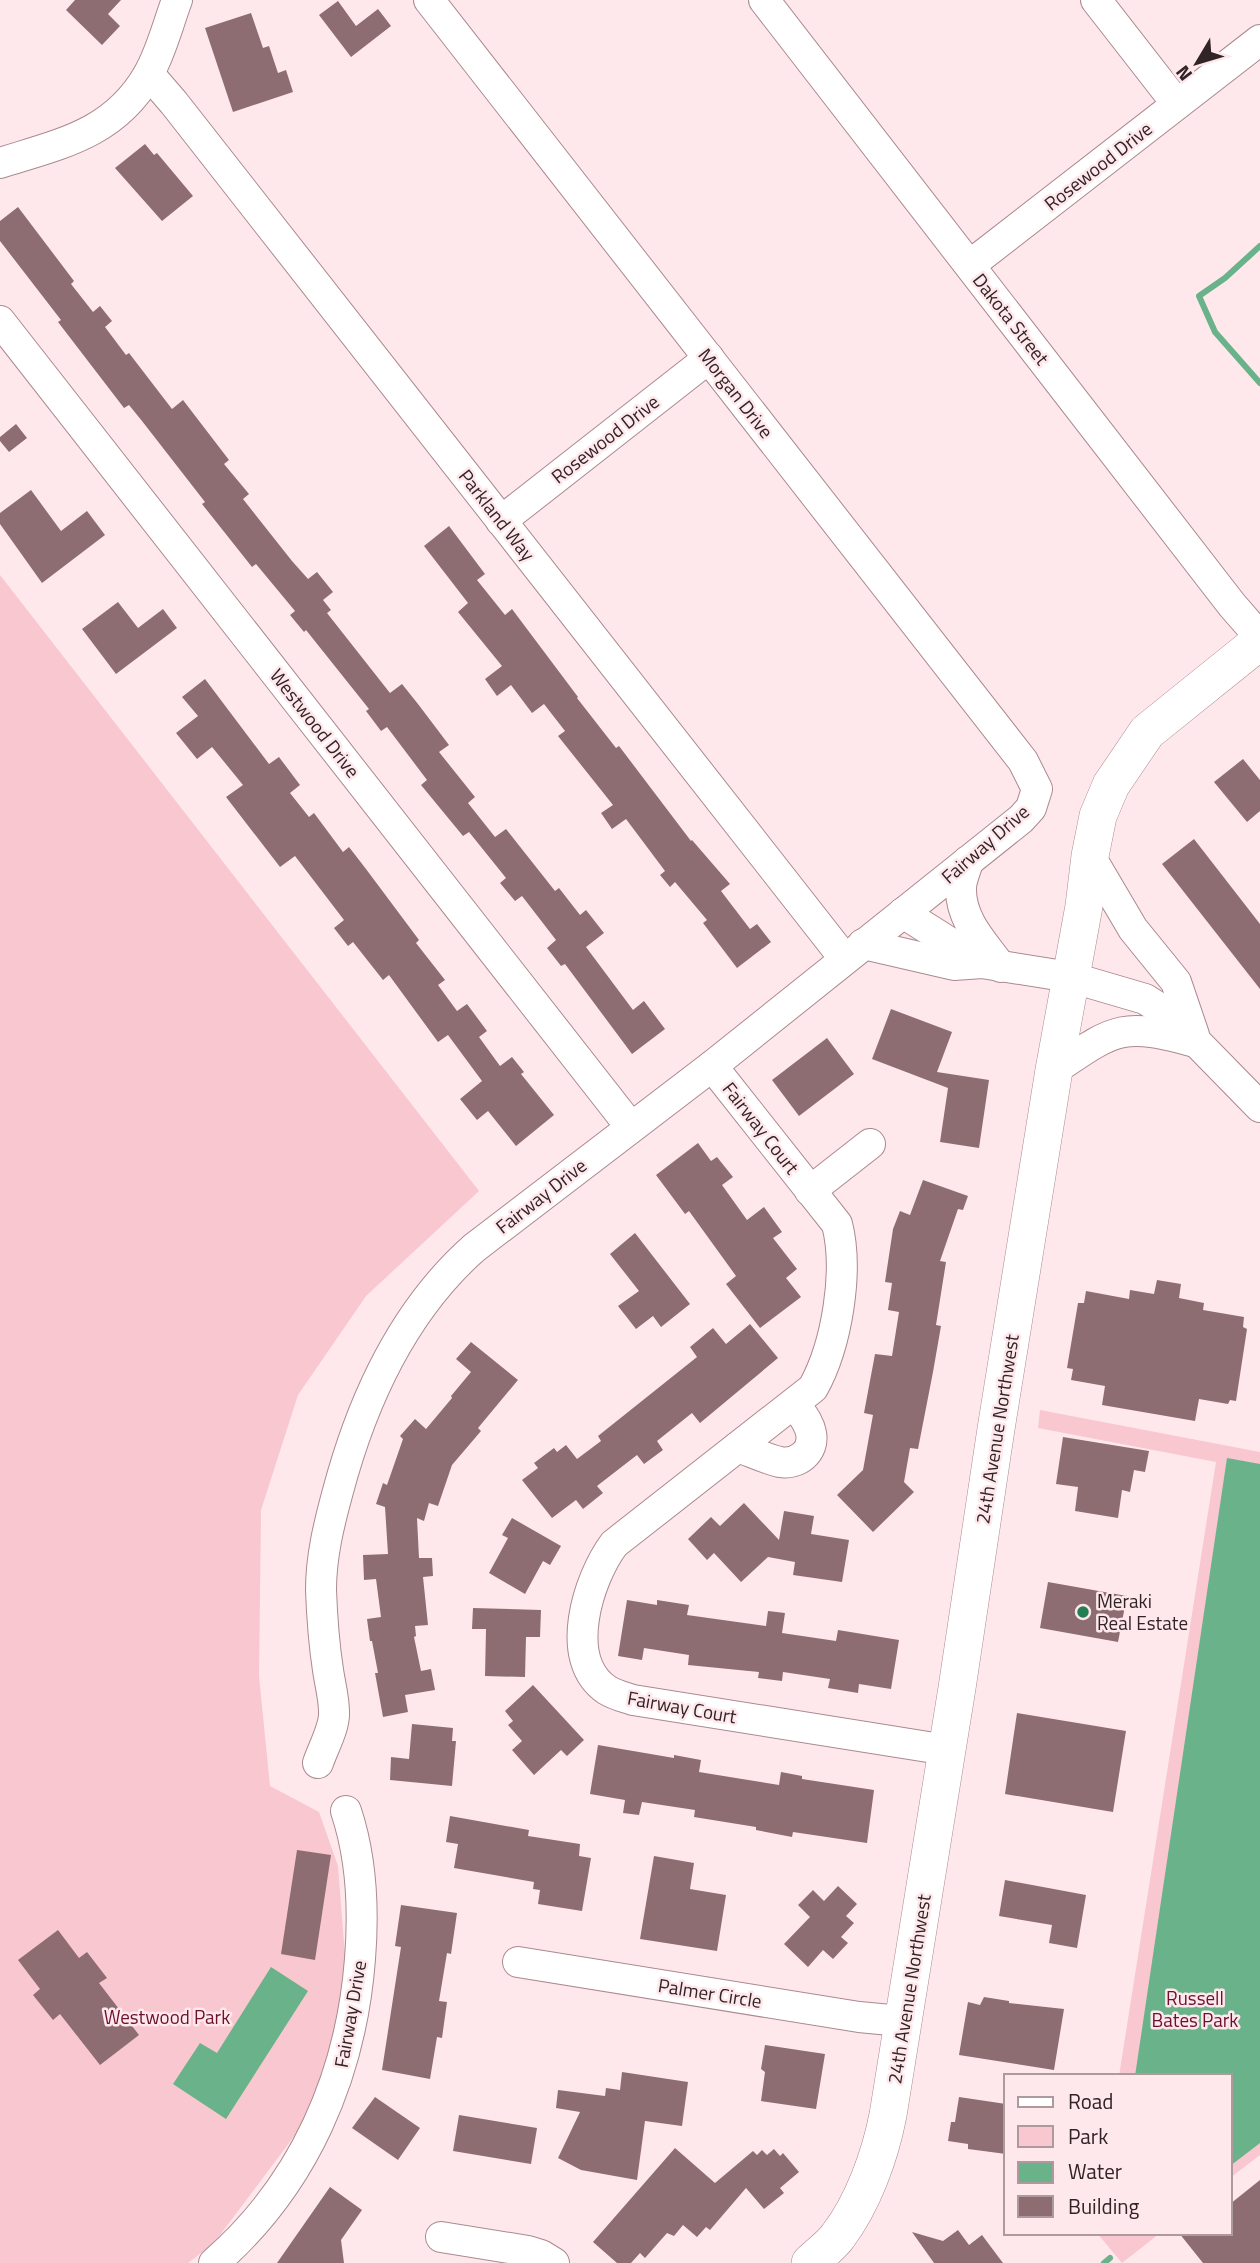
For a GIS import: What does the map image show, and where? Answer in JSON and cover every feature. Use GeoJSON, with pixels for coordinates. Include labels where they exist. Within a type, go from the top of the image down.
{"type":"FeatureCollection","features":[{"type":"Feature","properties":{"kind":"main road","name":"24th Avenue Northwest"},"geometry":{"type":"LineString","coordinates":[[810,2263],[837,2237],[872,2169],[885,2129],[893,2091],[900,2051],[901,2021],[947,1750],[996,1429],[1098,816],[1111,785],[1147,732],[1260,639]]}},
{"type":"Feature","properties":{"kind":"street"},"geometry":{"type":"LineString","coordinates":[[0,163],[62,144],[96,129],[130,102],[149,74],[177,0]]}},
{"type":"Feature","properties":{"kind":"street","name":"Morgan Drive"},"geometry":{"type":"LineString","coordinates":[[429,0],[1023,761],[1037,789]]}},
{"type":"Feature","properties":{"kind":"street","name":"Dakota Street"},"geometry":{"type":"LineString","coordinates":[[764,0],[1260,639]]}},
{"type":"Feature","properties":{"kind":"street"},"geometry":{"type":"LineString","coordinates":[[1096,0],[1177,104]]}},
{"type":"Feature","properties":{"kind":"street","name":"Rosewood Drive"},"geometry":{"type":"LineString","coordinates":[[970,265],[1260,40]]}},
{"type":"Feature","properties":{"kind":"street","name":"Parkland Way"},"geometry":{"type":"LineString","coordinates":[[149,74],[501,521],[854,951]]}},
{"type":"Feature","properties":{"kind":"street","name":"Westwood Drive"},"geometry":{"type":"LineString","coordinates":[[0,321],[630,1126]]}},
{"type":"Feature","properties":{"kind":"street","name":"Rosewood Drive"},"geometry":{"type":"LineString","coordinates":[[501,521],[709,358]]}},
{"type":"Feature","properties":{"kind":"street","name":"Fairway Drive"},"geometry":{"type":"LineString","coordinates":[[318,1763],[335,1715],[322,1623],[322,1561],[328,1524],[355,1433],[378,1381],[410,1321],[448,1271],[968,862],[1031,808],[1037,789]]}},
{"type":"Feature","properties":{"kind":"street"},"geometry":{"type":"LineString","coordinates":[[1090,856],[1133,929],[1175,982],[1196,1042]]}},
{"type":"Feature","properties":{"kind":"street"},"geometry":{"type":"LineString","coordinates":[[968,862],[961,887],[964,912],[991,965]]}},
{"type":"Feature","properties":{"kind":"street"},"geometry":{"type":"LineString","coordinates":[[903,913],[991,965]]}},
{"type":"Feature","properties":{"kind":"street"},"geometry":{"type":"LineString","coordinates":[[854,951],[954,965],[991,965],[1070,977],[1134,996],[1157,1005],[1170,1015],[1260,1107]]}},
{"type":"Feature","properties":{"kind":"street"},"geometry":{"type":"LineString","coordinates":[[1054,1070],[1101,1039],[1126,1030],[1153,1031],[1196,1042]]}},
{"type":"Feature","properties":{"kind":"street","name":"Fairway Court"},"geometry":{"type":"LineString","coordinates":[[712,1066],[837,1224],[843,1271],[832,1341],[827,1361],[813,1388],[614,1544],[603,1559],[590,1592],[583,1632],[584,1658],[606,1690],[633,1700],[947,1750]]}},
{"type":"Feature","properties":{"kind":"street","name":"Fairway Court"},"geometry":{"type":"LineString","coordinates":[[810,1191],[870,1144]]}},
{"type":"Feature","properties":{"kind":"street"},"geometry":{"type":"LineString","coordinates":[[738,1447],[781,1462],[796,1462],[806,1454],[812,1435],[808,1423],[795,1404]]}},
{"type":"Feature","properties":{"kind":"street","name":"Fairway Drive"},"geometry":{"type":"LineString","coordinates":[[214,2263],[246,2231],[281,2188],[301,2138],[333,2093],[340,2073],[358,1993],[362,1904],[355,1843],[346,1811]]}},
{"type":"Feature","properties":{"kind":"street","name":"Palmer Circle"},"geometry":{"type":"LineString","coordinates":[[518,1962],[859,2017],[901,2021]]}},
{"type":"Feature","properties":{"kind":"street"},"geometry":{"type":"LineString","coordinates":[[440,2236],[528,2251],[554,2263]]}},
{"type":"Feature","properties":{"kind":"green space","name":"Westwood Park"},"geometry":{"type":"Polygon","coordinates":[[[0,575],[479,1191],[366,1296],[298,1395],[261,1510],[259,1676],[270,1786],[319,1812],[338,1866],[345,1956],[342,2004],[327,2066],[307,2119],[214,2243],[188,2263],[0,2263],[0,575]]]}},
{"type":"Feature","properties":{"kind":"green space","name":"Russell Bates Park"},"geometry":{"type":"Polygon","coordinates":[[[1040,1410],[1260,1452],[1260,2155],[1232,2176],[1232,2074],[1119,2074],[1216,1462],[1038,1428],[1040,1410]]]}},
{"type":"Feature","properties":{"kind":"green space"},"geometry":{"type":"Polygon","coordinates":[[[1099,2235],[1157,2235],[1122,2263],[1099,2235]]]}},
{"type":"Feature","properties":{"kind":"water","name":"Russell Bates Park"},"geometry":{"type":"Polygon","coordinates":[[[1227,1458],[1260,1464],[1260,2143],[1232,2164],[1232,2074],[1135,2074],[1227,1458]]]}},
{"type":"Feature","properties":{"kind":"water"},"geometry":{"type":"Polygon","coordinates":[[[271,1967],[308,1991],[226,2119],[173,2084],[200,2043],[217,2053],[271,1967]]]}},
{"type":"Feature","properties":{"kind":"building"},"geometry":{"type":"Polygon","coordinates":[[[75,0],[121,0],[108,14],[120,26],[102,45],[66,10],[75,0]]]}},
{"type":"Feature","properties":{"kind":"building"},"geometry":{"type":"Polygon","coordinates":[[[338,1],[356,26],[378,9],[391,26],[351,57],[319,15],[338,1]]]}},
{"type":"Feature","properties":{"kind":"building"},"geometry":{"type":"Polygon","coordinates":[[[251,13],[263,48],[269,46],[278,73],[286,70],[293,92],[233,112],[205,28],[251,13]]]}},
{"type":"Feature","properties":{"kind":"building"},"geometry":{"type":"Polygon","coordinates":[[[145,144],[154,155],[157,153],[193,196],[162,221],[115,168],[145,144]]]}},
{"type":"Feature","properties":{"kind":"building"},"geometry":{"type":"Polygon","coordinates":[[[18,207],[74,281],[71,284],[93,312],[100,306],[112,321],[105,327],[126,355],[129,353],[172,409],[183,400],[229,460],[224,464],[249,494],[243,499],[292,561],[308,579],[317,572],[333,592],[323,600],[331,610],[327,613],[390,693],[402,684],[418,704],[449,745],[439,752],[475,797],[468,803],[495,837],[506,829],[555,891],[559,888],[580,915],[586,910],[604,933],[586,947],[633,1010],[644,1001],[665,1029],[632,1054],[565,964],[561,966],[547,948],[556,940],[522,896],[515,901],[500,883],[506,878],[469,832],[463,836],[421,785],[427,780],[387,727],[381,731],[366,711],[369,709],[306,630],[304,632],[290,615],[295,611],[256,564],[252,567],[142,421],[129,405],[124,408],[58,322],[61,320],[0,241],[0,221],[18,207]]]}},
{"type":"Feature","properties":{"kind":"building"},"geometry":{"type":"Polygon","coordinates":[[[16,424],[27,438],[9,452],[0,437],[16,424]]]}},
{"type":"Feature","properties":{"kind":"building"},"geometry":{"type":"Polygon","coordinates":[[[31,490],[61,531],[87,511],[105,535],[42,583],[0,524],[0,513],[31,490]]]}},
{"type":"Feature","properties":{"kind":"building"},"geometry":{"type":"Polygon","coordinates":[[[449,526],[485,574],[477,580],[505,615],[512,609],[616,748],[619,746],[691,841],[730,884],[721,891],[750,929],[757,924],[771,942],[737,968],[703,923],[707,920],[675,882],[670,887],[660,875],[665,871],[626,819],[612,829],[601,813],[613,805],[558,736],[565,731],[544,704],[532,713],[511,685],[497,696],[485,679],[502,666],[458,612],[468,603],[424,546],[449,526]]]}},
{"type":"Feature","properties":{"kind":"building"},"geometry":{"type":"Polygon","coordinates":[[[118,602],[138,628],[163,609],[177,628],[116,674],[82,629],[118,602]]]}},
{"type":"Feature","properties":{"kind":"building"},"geometry":{"type":"Polygon","coordinates":[[[205,679],[269,764],[279,757],[300,785],[290,793],[309,817],[314,813],[343,852],[349,847],[366,869],[419,940],[416,943],[445,980],[438,985],[457,1011],[467,1004],[487,1031],[479,1037],[500,1066],[512,1057],[524,1072],[521,1074],[554,1115],[516,1146],[488,1111],[477,1120],[460,1099],[482,1081],[448,1035],[438,1042],[389,975],[383,980],[353,942],[348,946],[334,928],[344,920],[295,856],[280,867],[226,797],[243,785],[212,747],[197,759],[176,733],[198,716],[182,697],[205,679]]]}},
{"type":"Feature","properties":{"kind":"building"},"geometry":{"type":"Polygon","coordinates":[[[1243,759],[1260,780],[1260,811],[1247,822],[1214,782],[1243,759]]]}},
{"type":"Feature","properties":{"kind":"building"},"geometry":{"type":"Polygon","coordinates":[[[1194,839],[1260,924],[1260,989],[1162,864],[1194,839]]]}},
{"type":"Feature","properties":{"kind":"building"},"geometry":{"type":"Polygon","coordinates":[[[891,1009],[952,1032],[937,1072],[989,1080],[979,1148],[940,1142],[948,1088],[872,1059],[891,1009]]]}},
{"type":"Feature","properties":{"kind":"building"},"geometry":{"type":"Polygon","coordinates":[[[827,1038],[854,1074],[799,1116],[772,1080],[827,1038]]]}},
{"type":"Feature","properties":{"kind":"building"},"geometry":{"type":"Polygon","coordinates":[[[698,1143],[711,1161],[717,1157],[733,1177],[722,1185],[747,1220],[764,1207],[782,1232],[773,1238],[797,1269],[786,1278],[801,1297],[760,1328],[726,1284],[736,1276],[689,1211],[685,1214],[656,1175],[698,1143]]]}},
{"type":"Feature","properties":{"kind":"building"},"geometry":{"type":"Polygon","coordinates":[[[923,1180],[968,1196],[963,1210],[958,1209],[940,1261],[946,1262],[936,1325],[941,1326],[918,1449],[910,1448],[904,1482],[914,1492],[873,1532],[837,1495],[863,1470],[873,1415],[864,1413],[875,1354],[892,1356],[899,1312],[888,1310],[892,1283],[885,1282],[893,1229],[900,1211],[910,1215],[923,1180]]]}},
{"type":"Feature","properties":{"kind":"building"},"geometry":{"type":"Polygon","coordinates":[[[635,1233],[690,1304],[661,1327],[653,1316],[636,1329],[618,1306],[639,1291],[610,1254],[635,1233]]]}},
{"type":"Feature","properties":{"kind":"building"},"geometry":{"type":"Polygon","coordinates":[[[1157,1280],[1181,1284],[1179,1298],[1204,1303],[1203,1310],[1244,1317],[1243,1327],[1247,1329],[1236,1401],[1230,1400],[1228,1404],[1199,1399],[1195,1421],[1102,1405],[1105,1386],[1071,1380],[1073,1369],[1067,1368],[1078,1303],[1084,1303],[1086,1291],[1129,1299],[1130,1290],[1154,1294],[1157,1280]]]}},
{"type":"Feature","properties":{"kind":"building"},"geometry":{"type":"Polygon","coordinates":[[[750,1324],[778,1358],[700,1423],[692,1413],[657,1441],[663,1450],[644,1464],[637,1455],[597,1486],[603,1493],[583,1509],[576,1500],[552,1518],[522,1480],[538,1468],[534,1463],[554,1448],[557,1452],[566,1445],[577,1459],[601,1441],[598,1436],[697,1357],[690,1347],[713,1328],[726,1344],[750,1324]]]}},
{"type":"Feature","properties":{"kind":"building"},"geometry":{"type":"Polygon","coordinates":[[[471,1342],[518,1380],[478,1428],[481,1431],[452,1465],[438,1506],[429,1503],[424,1521],[417,1518],[419,1558],[432,1558],[433,1576],[423,1577],[428,1625],[415,1626],[414,1637],[421,1671],[431,1669],[435,1690],[405,1695],[408,1712],[383,1717],[375,1673],[378,1673],[367,1619],[381,1617],[376,1579],[364,1580],[363,1555],[388,1554],[385,1507],[376,1504],[383,1483],[387,1485],[403,1439],[400,1436],[415,1419],[426,1429],[452,1398],[471,1372],[456,1359],[471,1342]]]}},
{"type":"Feature","properties":{"kind":"building"},"geometry":{"type":"Polygon","coordinates":[[[1063,1437],[1149,1451],[1145,1472],[1134,1470],[1130,1492],[1122,1490],[1118,1518],[1075,1511],[1078,1487],[1056,1484],[1063,1437]]]}},
{"type":"Feature","properties":{"kind":"building"},"geometry":{"type":"Polygon","coordinates":[[[744,1503],[779,1540],[784,1511],[814,1516],[811,1534],[849,1540],[842,1582],[793,1575],[795,1562],[768,1557],[741,1582],[714,1553],[707,1560],[688,1539],[711,1517],[720,1526],[744,1503]]]}},
{"type":"Feature","properties":{"kind":"building"},"geometry":{"type":"Polygon","coordinates":[[[512,1518],[561,1546],[550,1565],[543,1561],[525,1594],[489,1573],[508,1538],[502,1535],[512,1518]]]}},
{"type":"Feature","properties":{"kind":"building","name":"Meraki Real Estate"},"geometry":{"type":"Polygon","coordinates":[[[1048,1582],[1127,1596],[1118,1642],[1040,1628],[1048,1582]]]}},
{"type":"Feature","properties":{"kind":"building"},"geometry":{"type":"Polygon","coordinates":[[[627,1600],[657,1605],[657,1600],[689,1605],[687,1615],[766,1626],[768,1611],[785,1613],[782,1633],[836,1641],[838,1630],[899,1640],[891,1689],[859,1684],[858,1693],[828,1688],[830,1679],[783,1672],[782,1681],[758,1678],[759,1672],[688,1665],[689,1655],[644,1648],[642,1660],[618,1656],[627,1600]]]}},
{"type":"Feature","properties":{"kind":"building"},"geometry":{"type":"Polygon","coordinates":[[[473,1608],[541,1610],[540,1637],[526,1637],[525,1677],[485,1676],[486,1629],[472,1629],[473,1608]]]}},
{"type":"Feature","properties":{"kind":"building"},"geometry":{"type":"Polygon","coordinates":[[[533,1685],[584,1740],[567,1756],[561,1750],[534,1775],[512,1750],[522,1741],[508,1725],[513,1721],[505,1711],[533,1685]]]}},
{"type":"Feature","properties":{"kind":"building"},"geometry":{"type":"Polygon","coordinates":[[[1017,1713],[1126,1731],[1113,1812],[1005,1794],[1017,1713]]]}},
{"type":"Feature","properties":{"kind":"building"},"geometry":{"type":"Polygon","coordinates":[[[412,1724],[453,1728],[452,1741],[456,1741],[452,1786],[390,1780],[391,1757],[409,1759],[412,1724]]]}},
{"type":"Feature","properties":{"kind":"building"},"geometry":{"type":"Polygon","coordinates":[[[598,1745],[701,1760],[699,1772],[779,1785],[781,1772],[802,1776],[802,1779],[874,1790],[867,1843],[793,1832],[792,1837],[756,1830],[756,1827],[694,1817],[695,1810],[642,1802],[639,1815],[623,1813],[625,1800],[590,1794],[598,1745]]]}},
{"type":"Feature","properties":{"kind":"building"},"geometry":{"type":"Polygon","coordinates":[[[450,1816],[529,1830],[528,1836],[580,1844],[579,1856],[591,1858],[582,1911],[538,1904],[540,1890],[533,1889],[534,1882],[454,1868],[458,1844],[446,1842],[450,1816]]]}},
{"type":"Feature","properties":{"kind":"building"},"geometry":{"type":"Polygon","coordinates":[[[297,1850],[331,1855],[315,1960],[281,1954],[297,1850]]]}},
{"type":"Feature","properties":{"kind":"building"},"geometry":{"type":"Polygon","coordinates":[[[654,1856],[694,1863],[690,1889],[726,1895],[717,1951],[640,1939],[654,1856]]]}},
{"type":"Feature","properties":{"kind":"building"},"geometry":{"type":"Polygon","coordinates":[[[1005,1880],[1086,1895],[1077,1948],[1049,1943],[1052,1925],[999,1916],[1005,1880]]]}},
{"type":"Feature","properties":{"kind":"building"},"geometry":{"type":"Polygon","coordinates":[[[838,1886],[857,1904],[846,1916],[854,1923],[841,1937],[848,1943],[833,1959],[823,1950],[808,1967],[784,1944],[810,1917],[798,1905],[813,1890],[824,1901],[838,1886]]]}},
{"type":"Feature","properties":{"kind":"building"},"geometry":{"type":"Polygon","coordinates":[[[401,1905],[457,1913],[451,1954],[447,1953],[439,2001],[447,2002],[442,2038],[437,2037],[430,2079],[382,2070],[401,1947],[395,1946],[401,1905]]]}},
{"type":"Feature","properties":{"kind":"building"},"geometry":{"type":"Polygon","coordinates":[[[58,1930],[79,1958],[87,1952],[107,1978],[99,1983],[139,2035],[100,2065],[60,2014],[53,2020],[33,1995],[40,1989],[18,1960],[58,1930]]]}},
{"type":"Feature","properties":{"kind":"building"},"geometry":{"type":"Polygon","coordinates":[[[984,1997],[1009,2003],[1064,2009],[1054,2070],[959,2055],[968,2002],[980,2005],[984,1997]]]}},
{"type":"Feature","properties":{"kind":"building"},"geometry":{"type":"Polygon","coordinates":[[[765,2045],[825,2054],[816,2109],[761,2101],[765,2072],[761,2069],[765,2045]]]}},
{"type":"Feature","properties":{"kind":"building"},"geometry":{"type":"Polygon","coordinates":[[[622,2072],[688,2082],[682,2126],[645,2121],[637,2180],[581,2170],[558,2158],[580,2112],[556,2108],[558,2090],[605,2096],[606,2088],[620,2090],[622,2072]]]}},
{"type":"Feature","properties":{"kind":"building"},"geometry":{"type":"Polygon","coordinates":[[[375,2097],[420,2128],[398,2160],[352,2128],[375,2097]]]}},
{"type":"Feature","properties":{"kind":"building"},"geometry":{"type":"Polygon","coordinates":[[[959,2097],[1004,2104],[1004,2154],[968,2149],[968,2144],[948,2141],[951,2122],[955,2122],[959,2097]]]}},
{"type":"Feature","properties":{"kind":"building"},"geometry":{"type":"Polygon","coordinates":[[[459,2115],[537,2128],[531,2164],[453,2151],[459,2115]]]}},
{"type":"Feature","properties":{"kind":"building"},"geometry":{"type":"Polygon","coordinates":[[[675,2148],[715,2183],[753,2151],[757,2155],[762,2150],[767,2155],[774,2149],[780,2156],[783,2153],[799,2172],[780,2188],[784,2193],[764,2209],[746,2188],[710,2230],[706,2227],[697,2237],[683,2225],[674,2236],[667,2233],[645,2258],[640,2253],[631,2263],[617,2263],[593,2242],[675,2148]]]}},
{"type":"Feature","properties":{"kind":"building"},"geometry":{"type":"Polygon","coordinates":[[[1260,2180],[1260,2263],[1203,2263],[1181,2235],[1232,2235],[1232,2202],[1260,2180]]]}},
{"type":"Feature","properties":{"kind":"building"},"geometry":{"type":"Polygon","coordinates":[[[330,2187],[362,2210],[341,2240],[344,2263],[277,2263],[330,2187]]]}},
{"type":"Feature","properties":{"kind":"building"},"geometry":{"type":"Polygon","coordinates":[[[958,2230],[969,2245],[982,2235],[1003,2263],[934,2263],[912,2232],[943,2241],[958,2230]]]}},
{"type":"Feature","properties":{"kind":"waterway"},"geometry":{"type":"LineString","coordinates":[[1260,246],[1225,278],[1199,296],[1215,332],[1260,383]]}},
{"type":"Feature","properties":{"kind":"waterway"},"geometry":{"type":"LineString","coordinates":[[1104,2263],[1110,2258]]}},
{"type":"Feature","properties":{"kind":"place","name":"Meraki Real Estate"},"geometry":{"type":"Point","coordinates":[1083,1612]}}]}
